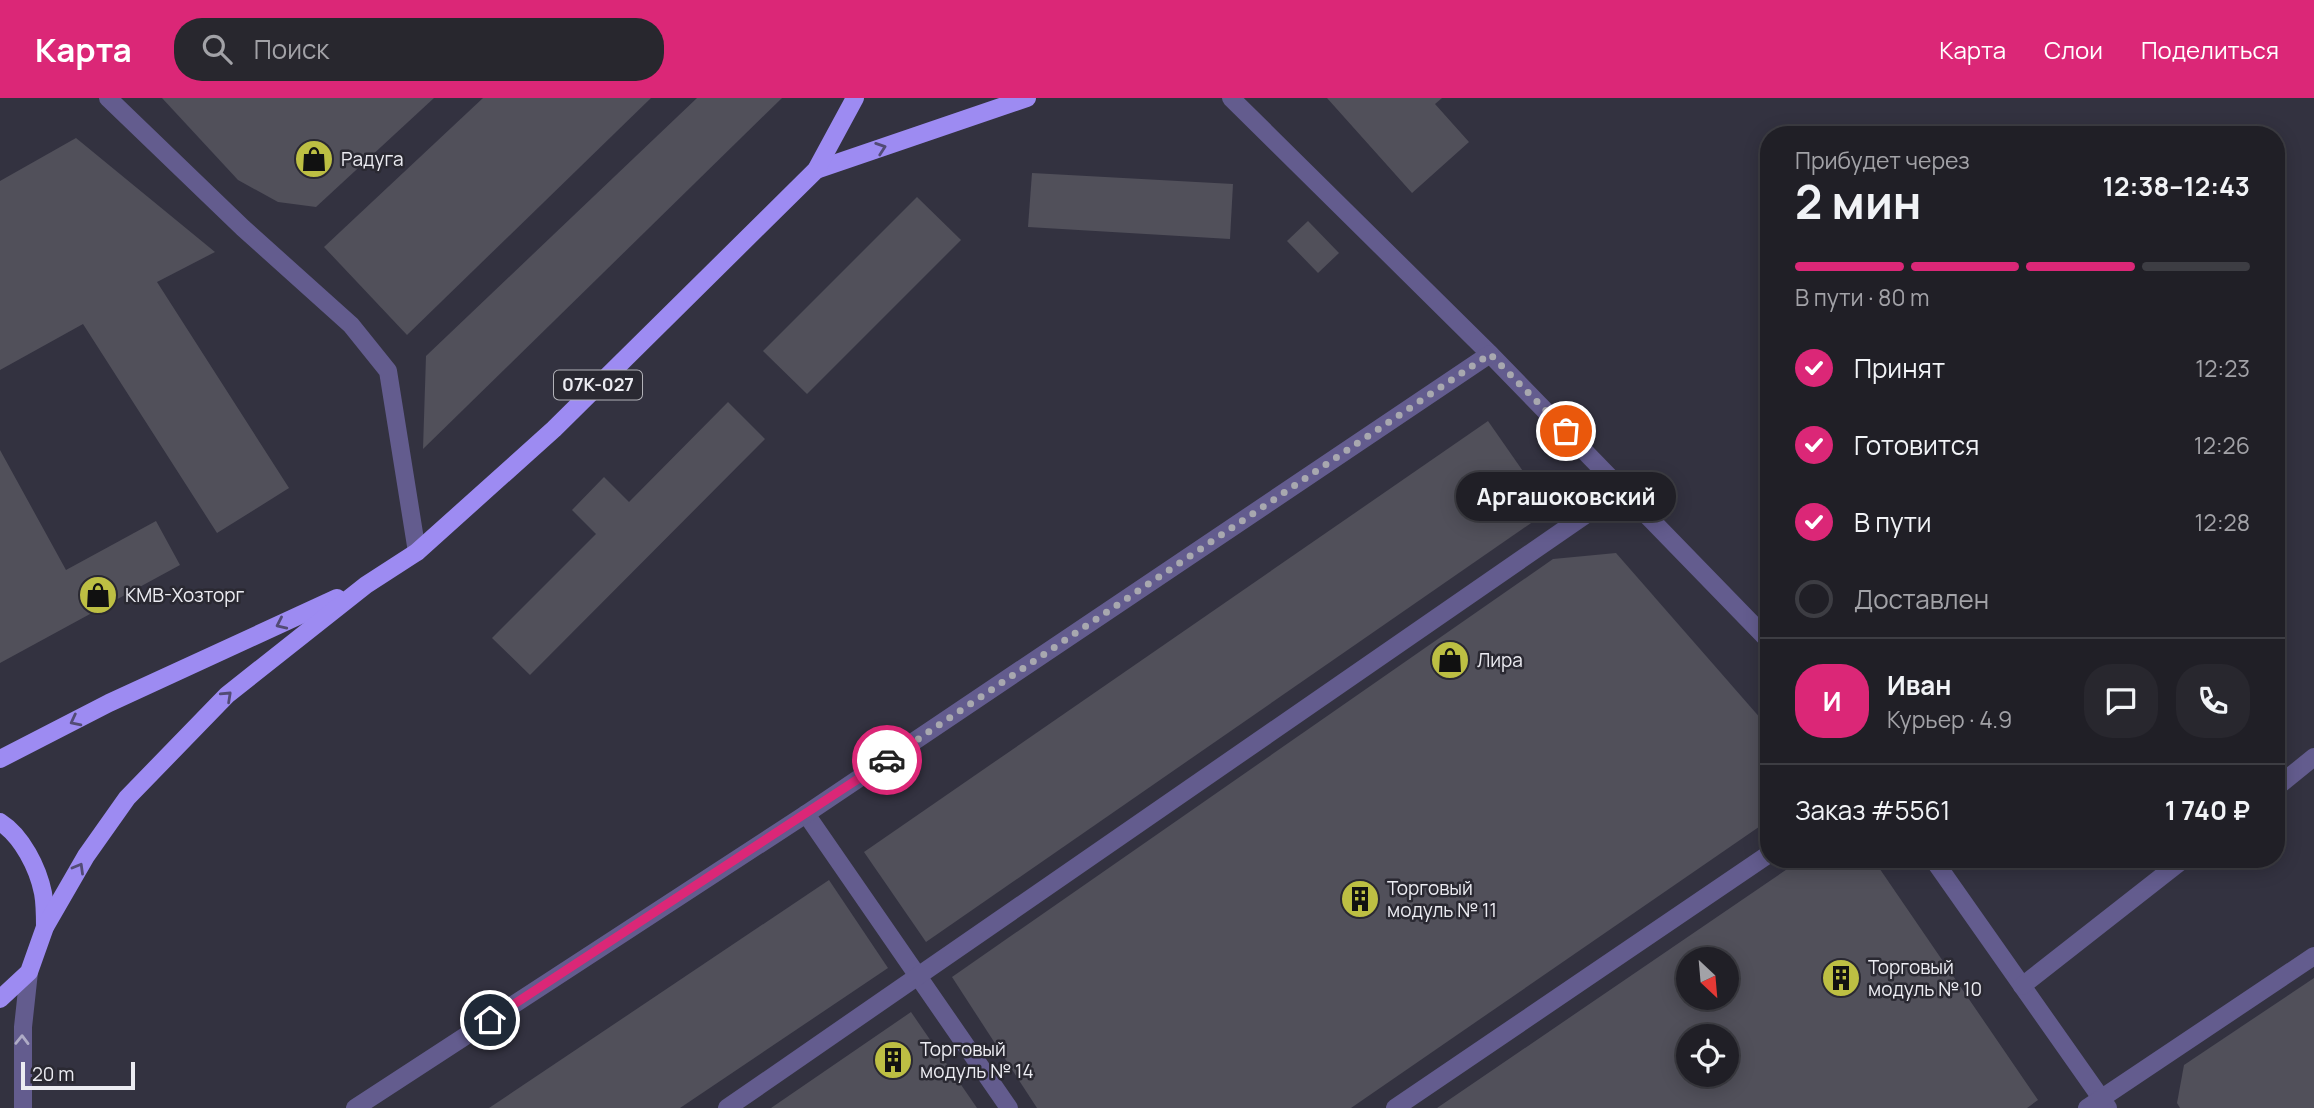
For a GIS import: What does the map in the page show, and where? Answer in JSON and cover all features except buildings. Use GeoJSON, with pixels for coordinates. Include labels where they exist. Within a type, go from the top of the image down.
{"type":"FeatureCollection","features":[{"type":"Feature","properties":{"kind":"main road","name":"07К-027"},"geometry":{"type":"LineString","coordinates":[[0,999],[29,972],[46,927],[86,856],[127,798],[227,695],[366,585],[417,552],[554,429],[816,170],[855,98]]}},
{"type":"Feature","properties":{"kind":"main road","name":"07К-027"},"geometry":{"type":"LineString","coordinates":[[816,170],[1027,98]]}},
{"type":"Feature","properties":{"kind":"main road","name":"07К-027"},"geometry":{"type":"LineString","coordinates":[[0,759],[109,703],[366,585]]}},
{"type":"Feature","properties":{"kind":"main road"},"geometry":{"type":"LineString","coordinates":[[0,822],[10,828],[28,853],[43,892],[46,927]]}},
{"type":"Feature","properties":{"kind":"lane"},"geometry":{"type":"LineString","coordinates":[[107,98],[243,228],[351,325],[388,371],[417,552]]}},
{"type":"Feature","properties":{"kind":"lane"},"geometry":{"type":"LineString","coordinates":[[1231,98],[1490,354],[1760,632]]}},
{"type":"Feature","properties":{"kind":"lane"},"geometry":{"type":"LineString","coordinates":[[355,1108],[806,814],[1490,354]]}},
{"type":"Feature","properties":{"kind":"lane"},"geometry":{"type":"LineString","coordinates":[[727,1108],[1623,489]]}},
{"type":"Feature","properties":{"kind":"lane"},"geometry":{"type":"LineString","coordinates":[[2285,781],[2314,757]]}},
{"type":"Feature","properties":{"kind":"lane"},"geometry":{"type":"LineString","coordinates":[[806,814],[1009,1108]]}},
{"type":"Feature","properties":{"kind":"lane"},"geometry":{"type":"LineString","coordinates":[[1395,1108],[1760,860]]}},
{"type":"Feature","properties":{"kind":"lane"},"geometry":{"type":"LineString","coordinates":[[1939,868],[2022,986],[2099,1105],[2314,956]]}},
{"type":"Feature","properties":{"kind":"lane"},"geometry":{"type":"LineString","coordinates":[[2022,986],[2173,868]]}},
{"type":"Feature","properties":{"kind":"lane"},"geometry":{"type":"LineString","coordinates":[[23,1108],[23,1027],[29,972]]}},
{"type":"Feature","properties":{"kind":"shaded area"},"geometry":{"type":"Polygon","coordinates":[[[0,98],[2314,98],[2314,1108],[0,1108],[0,98]]]}},
{"type":"Feature","properties":{"kind":"way so far"},"geometry":{"type":"LineString","coordinates":[[887,760],[1490,354],[1566,431]]}},
{"type":"Feature","properties":{"kind":"place","name":"Радуга"},"geometry":{"type":"Point","coordinates":[314,159]}},
{"type":"Feature","properties":{"kind":"place","name":"Аргашоковский"},"geometry":{"type":"Point","coordinates":[1566,431]}},
{"type":"Feature","properties":{"kind":"place","name":"КМВ-Хозторг"},"geometry":{"type":"Point","coordinates":[98,595]}},
{"type":"Feature","properties":{"kind":"place","name":"Лира"},"geometry":{"type":"Point","coordinates":[1450,660]}},
{"type":"Feature","properties":{"kind":"place","name":"Торговый модуль № 11"},"geometry":{"type":"Point","coordinates":[1360,899]}},
{"type":"Feature","properties":{"kind":"place","name":"Торговый модуль № 10"},"geometry":{"type":"Point","coordinates":[1841,978]}},
{"type":"Feature","properties":{"kind":"place","name":"Торговый модуль № 14"},"geometry":{"type":"Point","coordinates":[893,1060]}},
{"type":"Feature","properties":{"kind":"route"},"geometry":{"type":"LineString","coordinates":[[490,1020],[887,760]]}}]}
